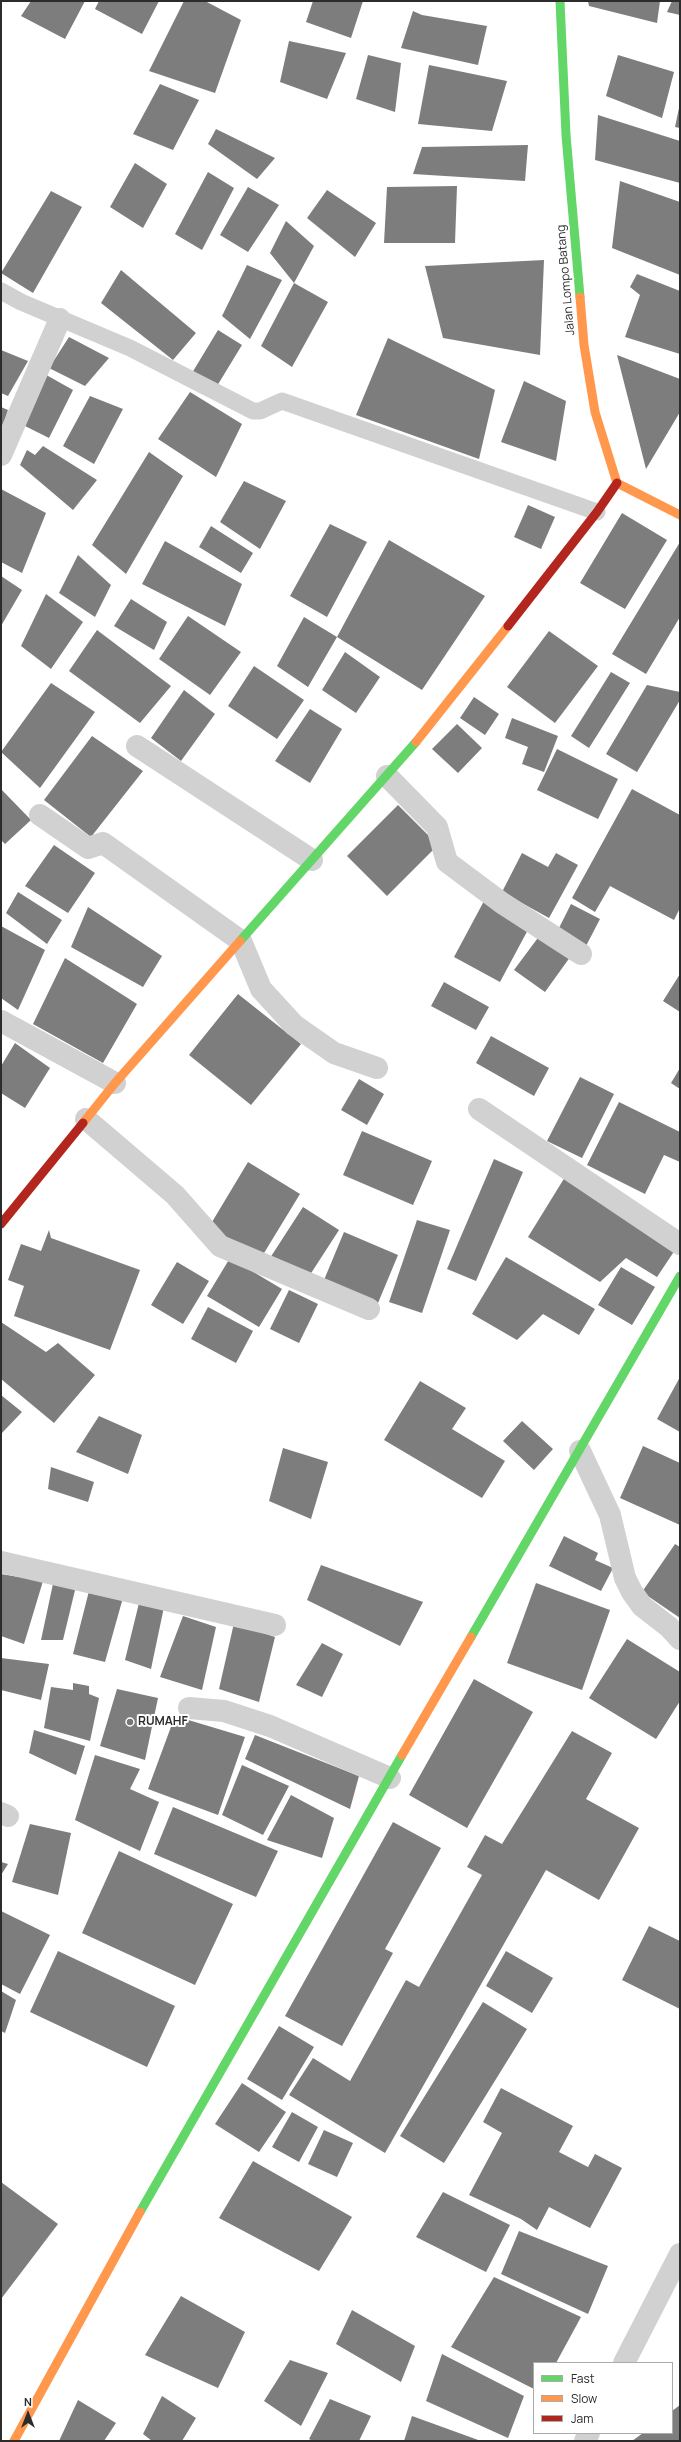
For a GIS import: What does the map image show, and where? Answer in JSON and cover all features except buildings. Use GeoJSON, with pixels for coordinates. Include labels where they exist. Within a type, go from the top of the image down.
{"type":"FeatureCollection","features":[{"type":"Feature","properties":{"kind":"street","name":"Jalan Lompo Batang"},"geometry":{"type":"LineString","coordinates":[[560,1],[566,135],[584,344],[595,412],[617,483]]}},
{"type":"Feature","properties":{"kind":"street"},"geometry":{"type":"LineString","coordinates":[[1,455],[60,319]]}},
{"type":"Feature","properties":{"kind":"street"},"geometry":{"type":"LineString","coordinates":[[1,1224],[115,1084],[428,728],[597,512],[617,483],[680,515]]}},
{"type":"Feature","properties":{"kind":"street"},"geometry":{"type":"LineString","coordinates":[[137,746],[312,860]]}},
{"type":"Feature","properties":{"kind":"street"},"geometry":{"type":"LineString","coordinates":[[387,776],[437,827],[447,862],[502,903],[581,954]]}},
{"type":"Feature","properties":{"kind":"street"},"geometry":{"type":"LineString","coordinates":[[40,815],[88,848],[103,843],[241,941],[261,989],[294,1025],[334,1053],[377,1068]]}},
{"type":"Feature","properties":{"kind":"street"},"geometry":{"type":"LineString","coordinates":[[1,1021],[115,1084]]}},
{"type":"Feature","properties":{"kind":"street"},"geometry":{"type":"LineString","coordinates":[[479,1109],[680,1244]]}},
{"type":"Feature","properties":{"kind":"street"},"geometry":{"type":"LineString","coordinates":[[86,1119],[176,1195],[220,1246],[369,1309]]}},
{"type":"Feature","properties":{"kind":"street"},"geometry":{"type":"LineString","coordinates":[[14,2441],[187,2127],[680,1276]]}},
{"type":"Feature","properties":{"kind":"street"},"geometry":{"type":"LineString","coordinates":[[580,1451],[610,1515],[625,1578],[632,1592],[642,1606],[669,1627],[680,1639]]}},
{"type":"Feature","properties":{"kind":"street"},"geometry":{"type":"LineString","coordinates":[[1,1562],[274,1625]]}},
{"type":"Feature","properties":{"kind":"street"},"geometry":{"type":"LineString","coordinates":[[189,1708],[224,1711],[270,1726],[390,1778]]}},
{"type":"Feature","properties":{"kind":"street"},"geometry":{"type":"LineString","coordinates":[[625,2362],[680,2254]]}},
{"type":"Feature","properties":{"kind":"lane"},"geometry":{"type":"LineString","coordinates":[[1,291],[60,319],[130,348],[253,411],[260,411],[282,400],[597,512]]}},
{"type":"Feature","properties":{"kind":"traffic: fast"},"geometry":{"type":"LineString","coordinates":[[560,1],[566,135],[580,297]]}},
{"type":"Feature","properties":{"kind":"traffic: fast"},"geometry":{"type":"LineString","coordinates":[[240,941],[416,742]]}},
{"type":"Feature","properties":{"kind":"traffic: fast"},"geometry":{"type":"LineString","coordinates":[[471,1637],[680,1276]]}},
{"type":"Feature","properties":{"kind":"traffic: fast"},"geometry":{"type":"LineString","coordinates":[[140,2212],[402,1755]]}},
{"type":"Feature","properties":{"kind":"traffic: slow"},"geometry":{"type":"LineString","coordinates":[[580,297],[584,345],[595,412],[617,483],[680,515]]}},
{"type":"Feature","properties":{"kind":"traffic: slow"},"geometry":{"type":"LineString","coordinates":[[416,742],[508,626]]}},
{"type":"Feature","properties":{"kind":"traffic: slow"},"geometry":{"type":"LineString","coordinates":[[83,1123],[115,1083],[240,941]]}},
{"type":"Feature","properties":{"kind":"traffic: slow"},"geometry":{"type":"LineString","coordinates":[[402,1755],[471,1637]]}},
{"type":"Feature","properties":{"kind":"traffic: slow"},"geometry":{"type":"LineString","coordinates":[[14,2441],[140,2212]]}},
{"type":"Feature","properties":{"kind":"traffic: jam"},"geometry":{"type":"LineString","coordinates":[[508,626],[597,512],[617,483]]}},
{"type":"Feature","properties":{"kind":"traffic: jam"},"geometry":{"type":"LineString","coordinates":[[1,1224],[83,1123]]}},
{"type":"Feature","properties":{"kind":"place","name":"RUMAHF"},"geometry":{"type":"Point","coordinates":[130,1722]}}]}
